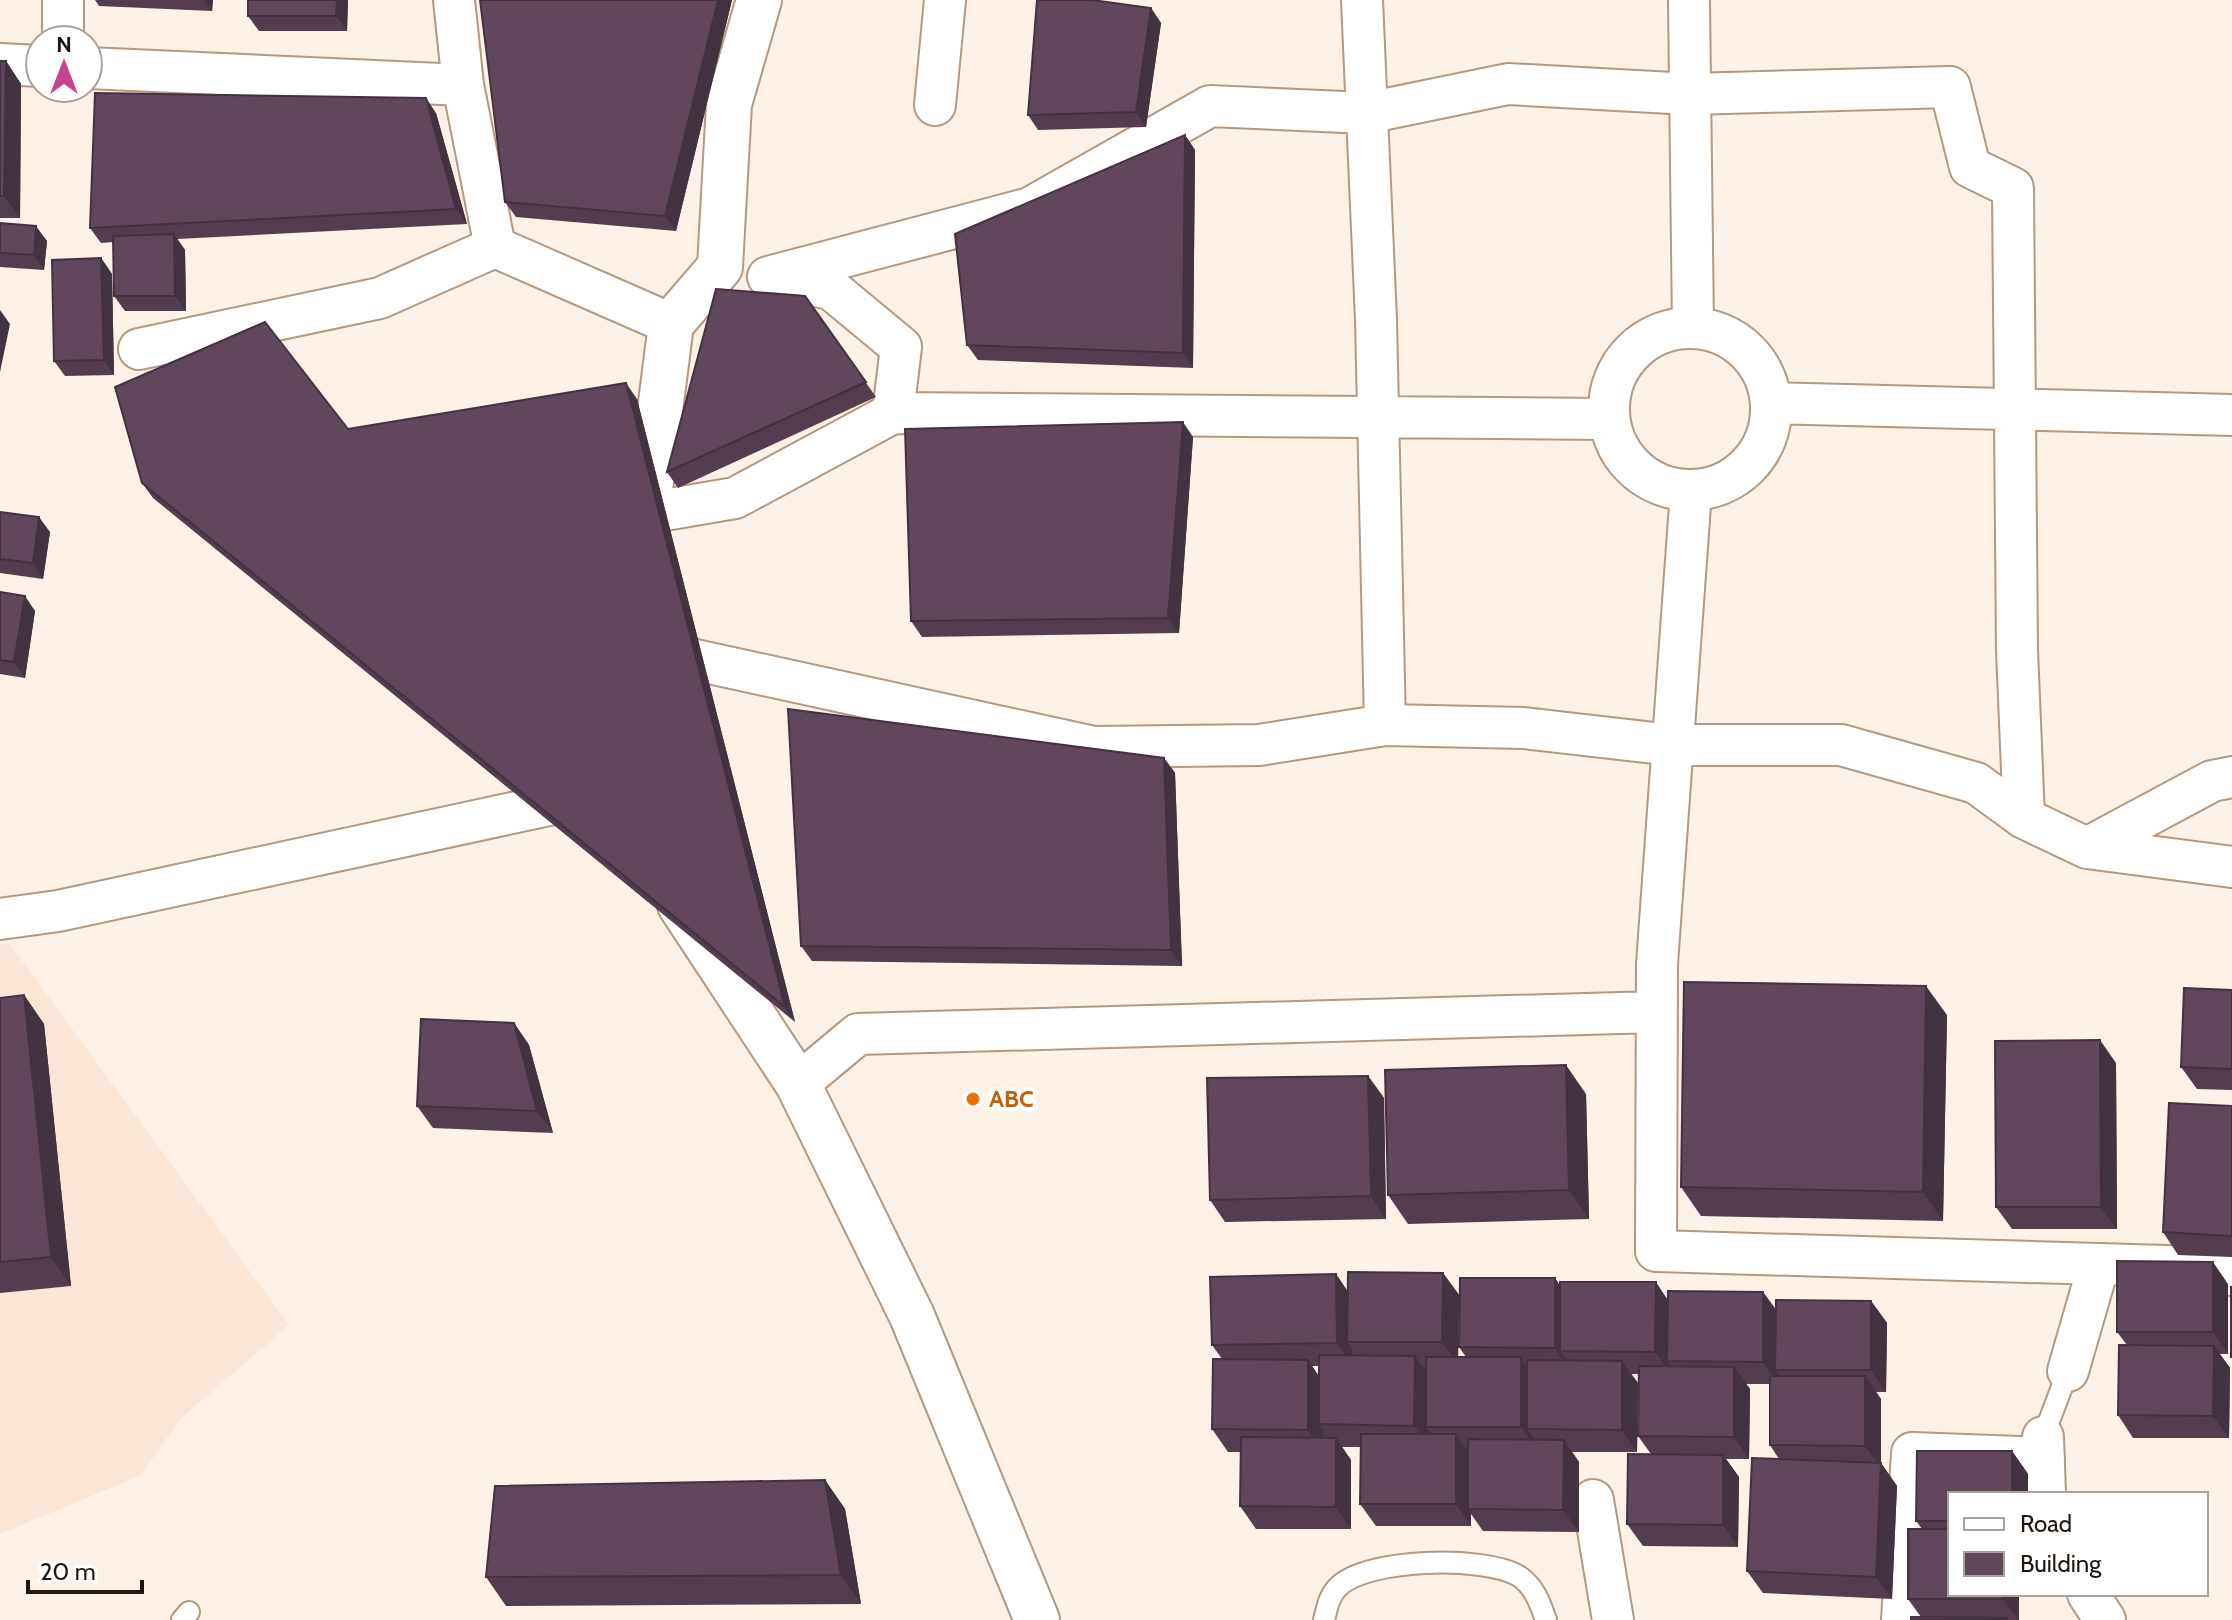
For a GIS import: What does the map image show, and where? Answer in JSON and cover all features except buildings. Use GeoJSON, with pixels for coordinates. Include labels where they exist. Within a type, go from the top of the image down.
{"type":"FeatureCollection","features":[{"type":"Feature","properties":{"kind":"street"},"geometry":{"type":"LineString","coordinates":[[63,0],[63,24]]}},
{"type":"Feature","properties":{"kind":"street"},"geometry":{"type":"LineString","coordinates":[[454,0],[463,85],[495,247]]}},
{"type":"Feature","properties":{"kind":"street"},"geometry":{"type":"LineString","coordinates":[[641,557],[671,324],[720,267],[729,104],[759,0]]}},
{"type":"Feature","properties":{"kind":"street"},"geometry":{"type":"LineString","coordinates":[[935,105],[945,0]]}},
{"type":"Feature","properties":{"kind":"street"},"geometry":{"type":"LineString","coordinates":[[1362,0],[1376,320],[1385,725]]}},
{"type":"Feature","properties":{"kind":"street"},"geometry":{"type":"LineString","coordinates":[[1689,0],[1693,328]]}},
{"type":"Feature","properties":{"kind":"street"},"geometry":{"type":"LineString","coordinates":[[0,64],[24,65]]}},
{"type":"Feature","properties":{"kind":"street"},"geometry":{"type":"LineString","coordinates":[[104,69],[463,85]]}},
{"type":"Feature","properties":{"kind":"street"},"geometry":{"type":"LineString","coordinates":[[768,277],[1030,208],[1210,106],[1367,113],[1508,84],[1690,94],[1950,87],[1970,167],[2013,188],[2017,650],[2024,818]]}},
{"type":"Feature","properties":{"kind":"street"},"geometry":{"type":"LineString","coordinates":[[139,349],[380,298],[495,247],[671,324]]}},
{"type":"Feature","properties":{"kind":"street"},"geometry":{"type":"LineString","coordinates":[[720,267],[831,289],[901,347],[893,413]]}},
{"type":"Feature","properties":{"kind":"street"},"geometry":{"type":"LineString","coordinates":[[1693,328],[1723,334],[1747,351],[1764,375],[1772,403],[1768,436],[1751,465],[1724,484],[1691,491],[1661,486],[1635,471],[1617,448],[1608,419],[1610,391],[1615,378],[1621,365],[1640,344],[1665,331],[1693,328]]}},
{"type":"Feature","properties":{"kind":"street"},"geometry":{"type":"LineString","coordinates":[[1772,403],[2232,415]]}},
{"type":"Feature","properties":{"kind":"street"},"geometry":{"type":"LineString","coordinates":[[647,513],[735,498],[893,413],[1608,419]]}},
{"type":"Feature","properties":{"kind":"street"},"geometry":{"type":"LineString","coordinates":[[1691,491],[1656,1012],[1656,1251],[2200,1267],[2232,1275]]}},
{"type":"Feature","properties":{"kind":"street"},"geometry":{"type":"LineString","coordinates":[[628,645],[1094,747],[1259,745],[1385,725],[1524,728],[1672,745],[1841,745],[1976,783],[2024,818],[2087,848],[2232,867]]}},
{"type":"Feature","properties":{"kind":"street"},"geometry":{"type":"LineString","coordinates":[[2087,848],[2212,781],[2232,777]]}},
{"type":"Feature","properties":{"kind":"street"},"geometry":{"type":"LineString","coordinates":[[0,919],[58,911],[613,792]]}},
{"type":"Feature","properties":{"kind":"street"},"geometry":{"type":"LineString","coordinates":[[658,872],[798,1084],[912,1316],[1037,1620]]}},
{"type":"Feature","properties":{"kind":"street"},"geometry":{"type":"LineString","coordinates":[[798,1084],[858,1034],[1656,1012]]}},
{"type":"Feature","properties":{"kind":"street"},"geometry":{"type":"LineString","coordinates":[[2068,1371],[2099,1264]]}},
{"type":"Feature","properties":{"kind":"street"},"geometry":{"type":"LineString","coordinates":[[1902,1620],[1912,1453],[2044,1463]]}},
{"type":"Feature","properties":{"kind":"street"},"geometry":{"type":"LineString","coordinates":[[1593,1500],[1613,1620]]}},
{"type":"Feature","properties":{"kind":"street"},"geometry":{"type":"LineString","coordinates":[[2089,1596],[2105,1620]]}},
{"type":"Feature","properties":{"kind":"lane"},"geometry":{"type":"LineString","coordinates":[[2044,1463],[2068,1371]]}},
{"type":"Feature","properties":{"kind":"lane"},"geometry":{"type":"LineString","coordinates":[[1324,1620],[1328,1602],[1339,1586],[1355,1576],[1440,1562],[1488,1565],[1518,1575],[1536,1592],[1546,1620]]}},
{"type":"Feature","properties":{"kind":"shaded area"},"geometry":{"type":"Polygon","coordinates":[[[9,943],[289,1325],[181,1418],[141,1475],[0,1534],[0,945],[9,943]]]}},
{"type":"Feature","properties":{"kind":"place","name":"ABC"},"geometry":{"type":"Point","coordinates":[973,1099]}}]}
